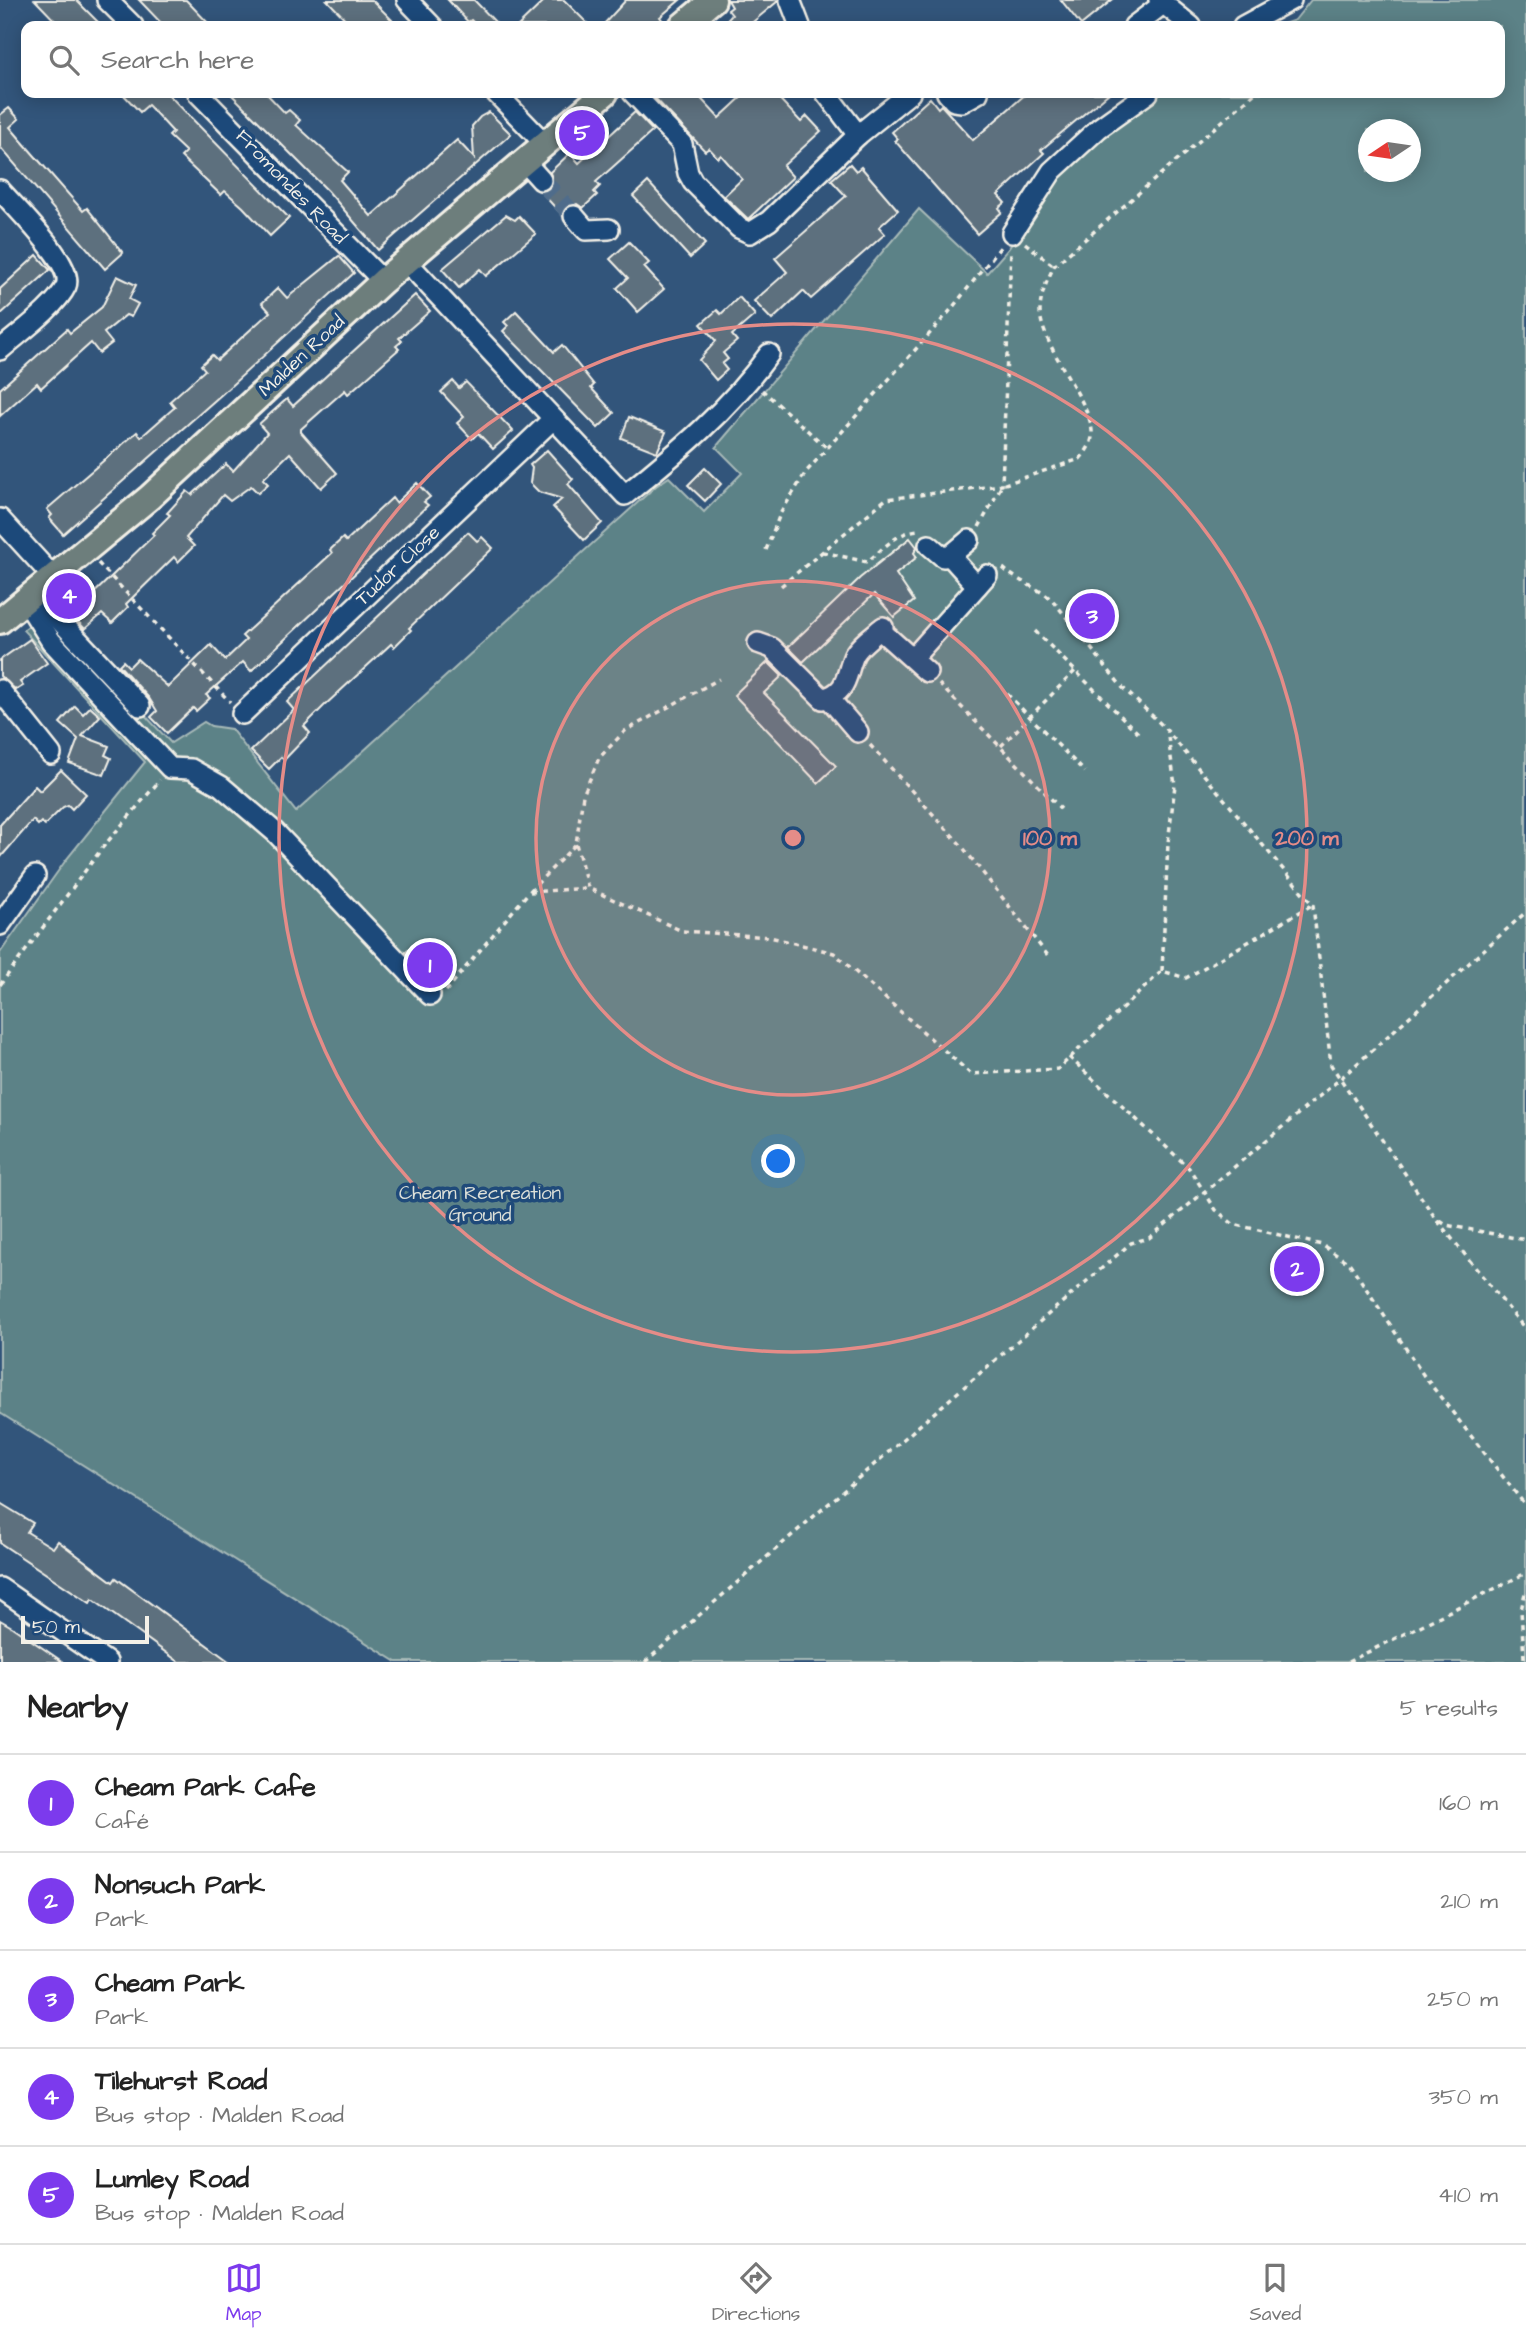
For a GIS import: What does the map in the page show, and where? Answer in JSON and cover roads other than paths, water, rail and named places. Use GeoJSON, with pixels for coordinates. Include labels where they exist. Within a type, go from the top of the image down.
{"type":"FeatureCollection","features":[{"type":"Feature","properties":{"kind":"main road"},"geometry":{"type":"LineString","coordinates":[[688,21],[713,0]]}},
{"type":"Feature","properties":{"kind":"main road","name":"Malden Road"},"geometry":{"type":"LineString","coordinates":[[0,621],[87,552],[406,261],[533,171],[545,144],[599,98]]}},
{"type":"Feature","properties":{"kind":"street"},"geometry":{"type":"LineString","coordinates":[[107,0],[128,21]]}},
{"type":"Feature","properties":{"kind":"street"},"geometry":{"type":"LineString","coordinates":[[407,0],[427,21]]}},
{"type":"Feature","properties":{"kind":"street"},"geometry":{"type":"LineString","coordinates":[[790,0],[798,21]]}},
{"type":"Feature","properties":{"kind":"street"},"geometry":{"type":"LineString","coordinates":[[1252,21],[1291,0]]}},
{"type":"Feature","properties":{"kind":"street"},"geometry":{"type":"LineString","coordinates":[[1140,21],[1161,2],[1185,21]]}},
{"type":"Feature","properties":{"kind":"street","name":"Fromondes Road"},"geometry":{"type":"LineString","coordinates":[[203,98],[383,281]]}},
{"type":"Feature","properties":{"kind":"street"},"geometry":{"type":"LineString","coordinates":[[501,98],[545,144]]}},
{"type":"Feature","properties":{"kind":"street"},"geometry":{"type":"LineString","coordinates":[[638,98],[685,150],[688,173],[693,182],[745,232],[755,232],[858,135],[904,98]]}},
{"type":"Feature","properties":{"kind":"street"},"geometry":{"type":"LineString","coordinates":[[831,98],[858,135]]}},
{"type":"Feature","properties":{"kind":"street"},"geometry":{"type":"LineString","coordinates":[[1012,233],[1052,171],[1100,128],[1141,98]]}},
{"type":"Feature","properties":{"kind":"street"},"geometry":{"type":"LineString","coordinates":[[0,190],[57,255],[68,278],[66,286],[54,302],[0,350]]}},
{"type":"Feature","properties":{"kind":"street"},"geometry":{"type":"LineString","coordinates":[[574,216],[586,230],[609,229]]}},
{"type":"Feature","properties":{"kind":"street"},"geometry":{"type":"LineString","coordinates":[[406,261],[630,500],[751,379],[769,354]]}},
{"type":"Feature","properties":{"kind":"street","name":"Tudor Close"},"geometry":{"type":"LineString","coordinates":[[242,713],[554,419]]}},
{"type":"Feature","properties":{"kind":"street"},"geometry":{"type":"LineString","coordinates":[[0,519],[39,591],[140,706]]}},
{"type":"Feature","properties":{"kind":"street"},"geometry":{"type":"LineString","coordinates":[[931,537],[943,557],[950,555],[969,540]]}},
{"type":"Feature","properties":{"kind":"street"},"geometry":{"type":"LineString","coordinates":[[913,657],[986,574],[950,555]]}},
{"type":"Feature","properties":{"kind":"street"},"geometry":{"type":"LineString","coordinates":[[39,591],[51,641],[170,768],[191,769],[221,786],[266,825],[430,995]]}},
{"type":"Feature","properties":{"kind":"street"},"geometry":{"type":"LineString","coordinates":[[758,643],[772,648],[822,699],[835,694],[849,677],[855,653],[881,628],[927,672]]}},
{"type":"Feature","properties":{"kind":"street"},"geometry":{"type":"LineString","coordinates":[[0,690],[51,754]]}},
{"type":"Feature","properties":{"kind":"street"},"geometry":{"type":"LineString","coordinates":[[828,697],[858,732]]}},
{"type":"Feature","properties":{"kind":"street"},"geometry":{"type":"LineString","coordinates":[[0,925],[35,876]]}},
{"type":"Feature","properties":{"kind":"street"},"geometry":{"type":"LineString","coordinates":[[0,1588],[107,1662]]}},
{"type":"Feature","properties":{"kind":"tunnel"},"geometry":{"type":"LineString","coordinates":[[541,180],[574,216]]}},
{"type":"Feature","properties":{"kind":"place","name":"Lumley Road"},"geometry":{"type":"Point","coordinates":[582,133]}},
{"type":"Feature","properties":{"kind":"place","name":"Tilehurst Road"},"geometry":{"type":"Point","coordinates":[69,596]}},
{"type":"Feature","properties":{"kind":"place","name":"Cheam Park"},"geometry":{"type":"Point","coordinates":[1092,616]}},
{"type":"Feature","properties":{"kind":"place","name":"Cheam Park Cafe"},"geometry":{"type":"Point","coordinates":[430,965]}},
{"type":"Feature","properties":{"kind":"place","name":"Nonsuch Park"},"geometry":{"type":"Point","coordinates":[1297,1269]}},
{"type":"Feature","properties":{"kind":"park label","name":"Cheam Recreation Ground"},"geometry":{"type":"Point","coordinates":[480,1204]}}]}
